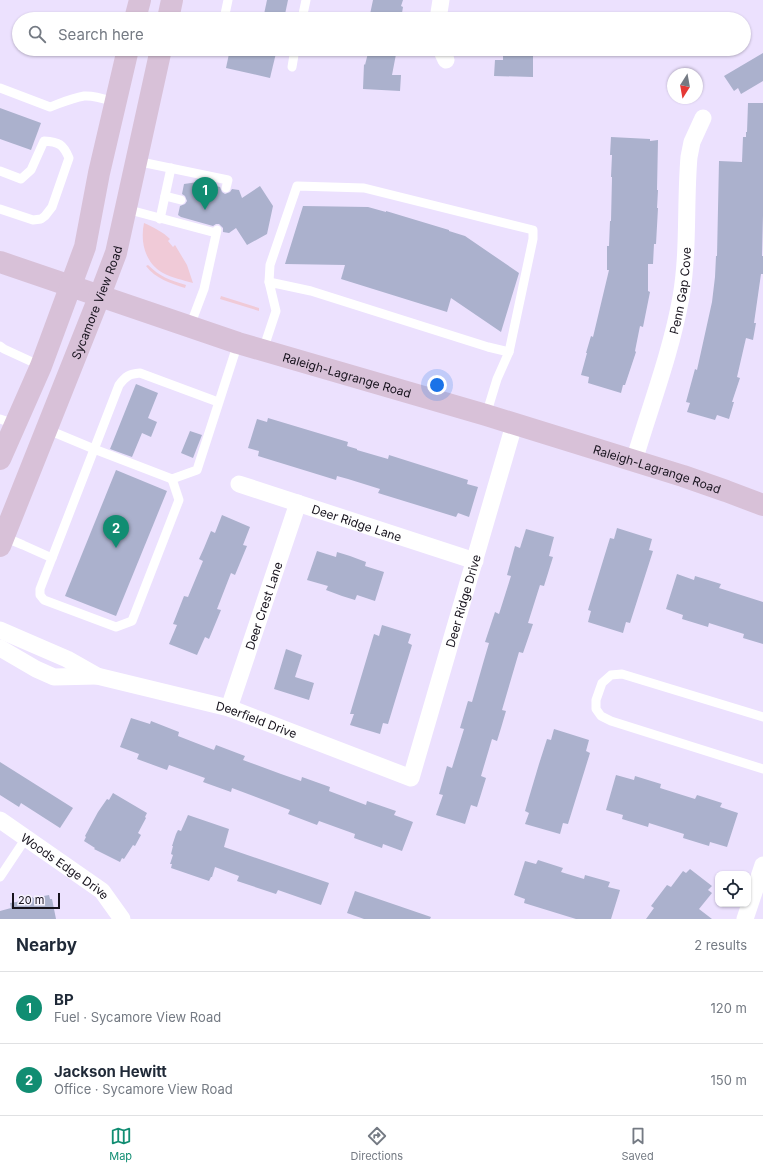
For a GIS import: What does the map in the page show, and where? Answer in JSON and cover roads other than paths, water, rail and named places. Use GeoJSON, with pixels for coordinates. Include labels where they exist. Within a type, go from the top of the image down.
{"type":"FeatureCollection","features":[{"type":"Feature","properties":{"kind":"main road"},"geometry":{"type":"LineString","coordinates":[[137,12],[140,0]]}},
{"type":"Feature","properties":{"kind":"main road"},"geometry":{"type":"LineString","coordinates":[[169,12],[172,0]]}},
{"type":"Feature","properties":{"kind":"main road"},"geometry":{"type":"LineString","coordinates":[[0,459],[11,420],[41,366],[84,247],[126,56]]}},
{"type":"Feature","properties":{"kind":"main road","name":"Sycamore View Road"},"geometry":{"type":"LineString","coordinates":[[1,540],[116,253],[159,56]]}},
{"type":"Feature","properties":{"kind":"main road","name":"Raleigh-Lagrange Road"},"geometry":{"type":"LineString","coordinates":[[0,262],[238,343],[486,415],[719,488],[763,505]]}},
{"type":"Feature","properties":{"kind":"main road"},"geometry":{"type":"LineString","coordinates":[[11,420],[46,429]]}},
{"type":"Feature","properties":{"kind":"street"},"geometry":{"type":"LineString","coordinates":[[439,12],[441,0]]}},
{"type":"Feature","properties":{"kind":"street","name":"Penn Gap Cove"},"geometry":{"type":"LineString","coordinates":[[634,461],[668,350],[680,297],[685,257],[689,157],[692,142],[704,118]]}},
{"type":"Feature","properties":{"kind":"street","name":"Deer Ridge Drive"},"geometry":{"type":"LineString","coordinates":[[411,778],[514,425]]}},
{"type":"Feature","properties":{"kind":"street","name":"Deer Ridge Lane"},"geometry":{"type":"LineString","coordinates":[[239,484],[475,561]]}},
{"type":"Feature","properties":{"kind":"street","name":"Deer Crest Lane"},"geometry":{"type":"LineString","coordinates":[[229,708],[298,503]]}},
{"type":"Feature","properties":{"kind":"street","name":"Deerfield Drive"},"geometry":{"type":"LineString","coordinates":[[0,630],[67,659],[97,676]]}},
{"type":"Feature","properties":{"kind":"street","name":"Deerfield Drive"},"geometry":{"type":"LineString","coordinates":[[0,648],[36,669],[54,677],[97,676],[229,708],[411,778]]}},
{"type":"Feature","properties":{"kind":"street","name":"Woods Edge Drive"},"geometry":{"type":"LineString","coordinates":[[0,820],[102,891],[122,919]]}},
{"type":"Feature","properties":{"kind":"street"},"geometry":{"type":"LineString","coordinates":[[745,919],[763,865]]}},
{"type":"Feature","properties":{"kind":"lane"},"geometry":{"type":"LineString","coordinates":[[303,12],[306,0]]}},
{"type":"Feature","properties":{"kind":"lane"},"geometry":{"type":"LineString","coordinates":[[224,12],[225,1]]}},
{"type":"Feature","properties":{"kind":"lane"},"geometry":{"type":"LineString","coordinates":[[292,66],[294,56]]}},
{"type":"Feature","properties":{"kind":"lane"},"geometry":{"type":"LineString","coordinates":[[0,88],[50,107],[67,100],[84,96],[97,97],[115,102]]}},
{"type":"Feature","properties":{"kind":"lane"},"geometry":{"type":"LineString","coordinates":[[0,171],[22,179],[31,170],[44,140],[53,141],[65,147],[69,158],[52,207],[41,219],[33,220],[0,209]]}},
{"type":"Feature","properties":{"kind":"lane"},"geometry":{"type":"LineString","coordinates":[[136,161],[228,180],[226,188]]}},
{"type":"Feature","properties":{"kind":"lane"},"geometry":{"type":"LineString","coordinates":[[160,219],[172,168]]}},
{"type":"Feature","properties":{"kind":"lane"},"geometry":{"type":"LineString","coordinates":[[263,350],[276,311],[269,282],[270,265],[297,186],[364,188],[533,230],[533,239],[508,352],[497,379],[486,415]]}},
{"type":"Feature","properties":{"kind":"lane"},"geometry":{"type":"LineString","coordinates":[[165,196],[181,200]]}},
{"type":"Feature","properties":{"kind":"lane"},"geometry":{"type":"LineString","coordinates":[[126,209],[144,213],[160,219],[216,232],[204,289],[190,326]]}},
{"type":"Feature","properties":{"kind":"lane"},"geometry":{"type":"LineString","coordinates":[[269,282],[312,291],[508,352]]}},
{"type":"Feature","properties":{"kind":"lane"},"geometry":{"type":"LineString","coordinates":[[46,429],[172,479],[197,470],[238,343]]}},
{"type":"Feature","properties":{"kind":"lane"},"geometry":{"type":"LineString","coordinates":[[0,346],[41,366]]}},
{"type":"Feature","properties":{"kind":"lane"},"geometry":{"type":"LineString","coordinates":[[172,479],[179,500],[132,621],[116,627],[44,600],[40,595],[40,589],[119,385],[125,377],[140,373],[218,402]]}},
{"type":"Feature","properties":{"kind":"lane"},"geometry":{"type":"LineString","coordinates":[[1,540],[23,545],[52,558]]}},
{"type":"Feature","properties":{"kind":"lane"},"geometry":{"type":"LineString","coordinates":[[763,717],[622,674],[611,675],[602,683],[596,700],[596,709],[601,716],[611,721],[763,769]]}},
{"type":"Feature","properties":{"kind":"lane"},"geometry":{"type":"LineString","coordinates":[[0,877],[26,838]]}},
{"type":"Feature","properties":{"kind":"place","name":"BP"},"geometry":{"type":"Point","coordinates":[205,210]}},
{"type":"Feature","properties":{"kind":"place","name":"Jackson Hewitt"},"geometry":{"type":"Point","coordinates":[116,548]}}]}
